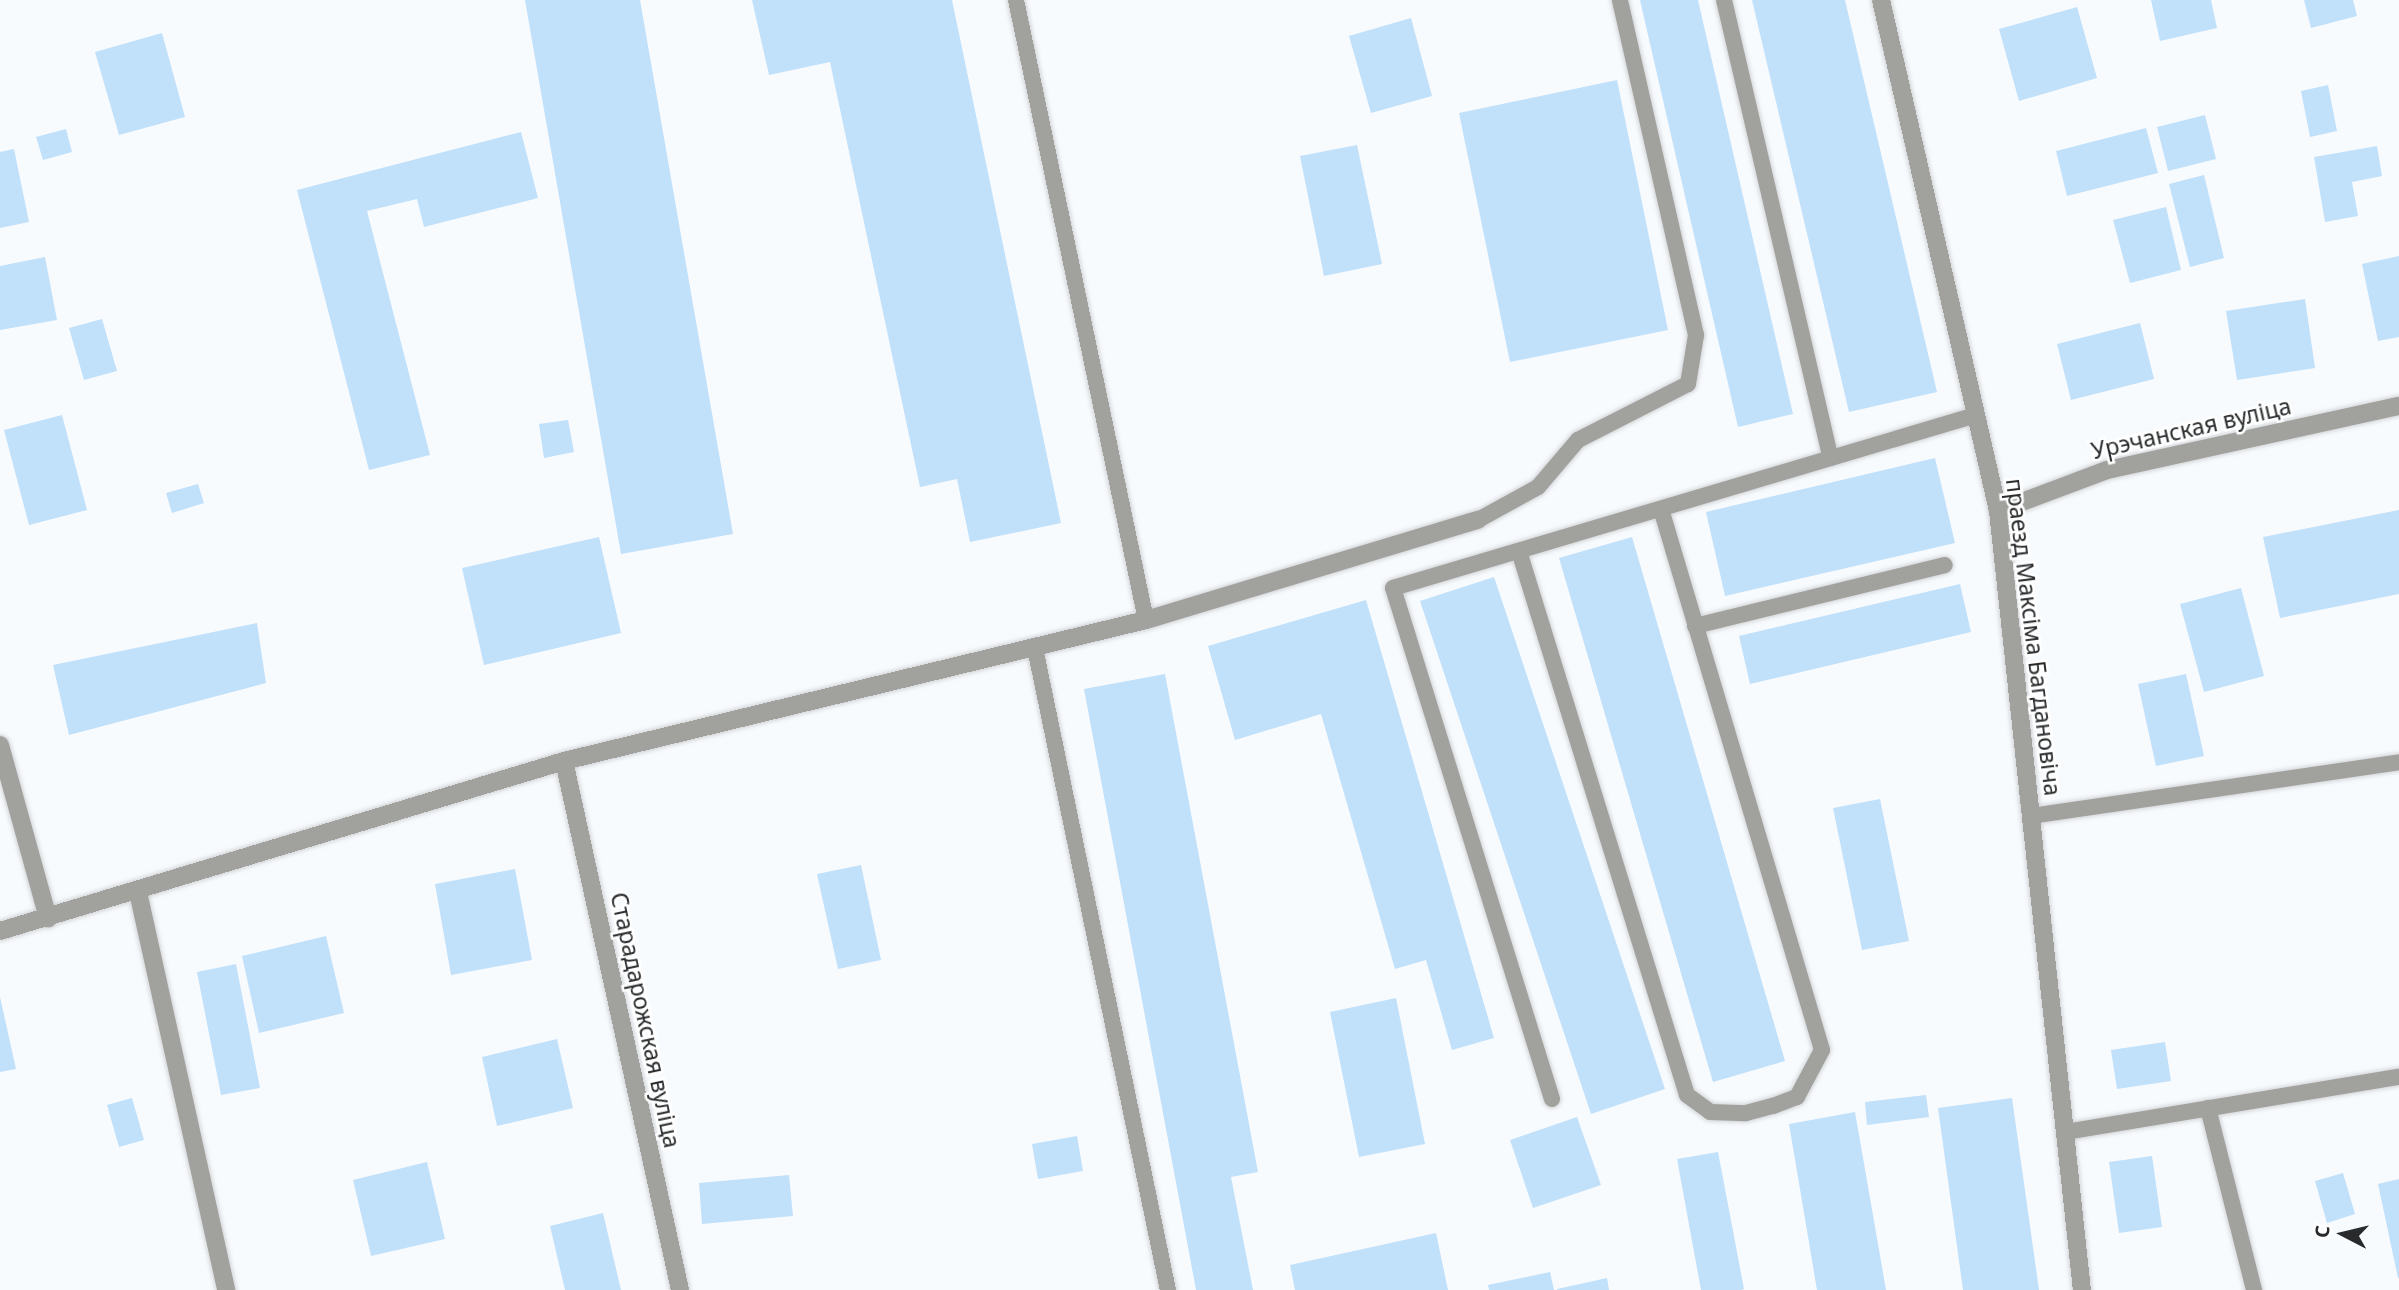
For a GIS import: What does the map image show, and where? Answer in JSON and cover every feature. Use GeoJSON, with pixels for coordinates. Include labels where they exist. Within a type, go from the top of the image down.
{"type":"FeatureCollection","features":[{"type":"Feature","properties":{"kind":"street","name":"праезд Максіма Багдановіча"},"geometry":{"type":"LineString","coordinates":[[1881,0],[1998,511],[2082,1290]]}},
{"type":"Feature","properties":{"kind":"street","name":"Урэчанская вуліца"},"geometry":{"type":"LineString","coordinates":[[1998,511],[2107,470],[2399,406]]}},
{"type":"Feature","properties":{"kind":"street"},"geometry":{"type":"LineString","coordinates":[[0,931],[138,892],[564,761],[1146,620],[1478,520]]}},
{"type":"Feature","properties":{"kind":"street"},"geometry":{"type":"LineString","coordinates":[[0,745],[48,918]]}},
{"type":"Feature","properties":{"kind":"street","name":"Старадарожская вуліца"},"geometry":{"type":"LineString","coordinates":[[564,761],[680,1290]]}},
{"type":"Feature","properties":{"kind":"street"},"geometry":{"type":"LineString","coordinates":[[138,892],[226,1290]]}},
{"type":"Feature","properties":{"kind":"lane"},"geometry":{"type":"LineString","coordinates":[[1016,0],[1146,620]]}},
{"type":"Feature","properties":{"kind":"lane"},"geometry":{"type":"LineString","coordinates":[[1478,520],[1538,487],[1578,440],[1688,384],[1696,335],[1620,0]]}},
{"type":"Feature","properties":{"kind":"lane"},"geometry":{"type":"LineString","coordinates":[[1724,0],[1831,458]]}},
{"type":"Feature","properties":{"kind":"lane"},"geometry":{"type":"LineString","coordinates":[[1552,1099],[1393,588],[1976,415]]}},
{"type":"Feature","properties":{"kind":"lane"},"geometry":{"type":"LineString","coordinates":[[1519,551],[1687,1095],[1710,1112],[1746,1113],[1797,1097],[1822,1050],[1661,509]]}},
{"type":"Feature","properties":{"kind":"lane"},"geometry":{"type":"LineString","coordinates":[[1695,626],[1945,565]]}},
{"type":"Feature","properties":{"kind":"lane"},"geometry":{"type":"LineString","coordinates":[[1035,648],[1168,1290]]}},
{"type":"Feature","properties":{"kind":"lane"},"geometry":{"type":"LineString","coordinates":[[2031,816],[2399,762]]}},
{"type":"Feature","properties":{"kind":"lane"},"geometry":{"type":"LineString","coordinates":[[2065,1132],[2399,1077]]}},
{"type":"Feature","properties":{"kind":"lane"},"geometry":{"type":"LineString","coordinates":[[2207,1108],[2254,1290]]}},
{"type":"Feature","properties":{"kind":"building"},"geometry":{"type":"Polygon","coordinates":[[[525,0],[640,0],[733,534],[621,554],[525,0]]]}},
{"type":"Feature","properties":{"kind":"building"},"geometry":{"type":"Polygon","coordinates":[[[752,0],[952,0],[1061,523],[970,542],[957,479],[920,487],[830,62],[769,75],[752,0]]]}},
{"type":"Feature","properties":{"kind":"building"},"geometry":{"type":"Polygon","coordinates":[[[1640,0],[1698,0],[1793,414],[1738,427],[1640,0]]]}},
{"type":"Feature","properties":{"kind":"building"},"geometry":{"type":"Polygon","coordinates":[[[1752,0],[1845,0],[1937,392],[1849,412],[1752,0]]]}},
{"type":"Feature","properties":{"kind":"building"},"geometry":{"type":"Polygon","coordinates":[[[2151,0],[2211,0],[2217,28],[2160,41],[2151,0]]]}},
{"type":"Feature","properties":{"kind":"building"},"geometry":{"type":"Polygon","coordinates":[[[2304,0],[2353,0],[2357,16],[2311,28],[2304,0]]]}},
{"type":"Feature","properties":{"kind":"building"},"geometry":{"type":"Polygon","coordinates":[[[2077,7],[2097,78],[2019,101],[1999,29],[2077,7]]]}},
{"type":"Feature","properties":{"kind":"building"},"geometry":{"type":"Polygon","coordinates":[[[1411,18],[1432,96],[1371,113],[1349,36],[1411,18]]]}},
{"type":"Feature","properties":{"kind":"building"},"geometry":{"type":"Polygon","coordinates":[[[162,33],[185,117],[119,135],[95,52],[162,33]]]}},
{"type":"Feature","properties":{"kind":"building"},"geometry":{"type":"Polygon","coordinates":[[[1617,80],[1668,330],[1510,362],[1459,113],[1617,80]]]}},
{"type":"Feature","properties":{"kind":"building"},"geometry":{"type":"Polygon","coordinates":[[[2328,85],[2337,131],[2310,137],[2301,91],[2328,85]]]}},
{"type":"Feature","properties":{"kind":"building"},"geometry":{"type":"Polygon","coordinates":[[[2205,115],[2216,159],[2168,171],[2157,127],[2205,115]]]}},
{"type":"Feature","properties":{"kind":"building"},"geometry":{"type":"Polygon","coordinates":[[[2146,128],[2158,173],[2067,196],[2056,151],[2146,128]]]}},
{"type":"Feature","properties":{"kind":"building"},"geometry":{"type":"Polygon","coordinates":[[[66,129],[72,152],[43,160],[36,137],[66,129]]]}},
{"type":"Feature","properties":{"kind":"building"},"geometry":{"type":"Polygon","coordinates":[[[521,132],[538,198],[424,227],[417,199],[367,211],[430,455],[369,470],[297,190],[521,132]]]}},
{"type":"Feature","properties":{"kind":"building"},"geometry":{"type":"Polygon","coordinates":[[[1357,145],[1382,264],[1324,276],[1300,156],[1357,145]]]}},
{"type":"Feature","properties":{"kind":"building"},"geometry":{"type":"Polygon","coordinates":[[[2377,146],[2382,176],[2352,182],[2358,216],[2325,222],[2314,157],[2377,146]]]}},
{"type":"Feature","properties":{"kind":"building"},"geometry":{"type":"Polygon","coordinates":[[[14,149],[29,222],[0,228],[0,152],[14,149]]]}},
{"type":"Feature","properties":{"kind":"building"},"geometry":{"type":"Polygon","coordinates":[[[2204,175],[2224,258],[2190,267],[2169,184],[2204,175]]]}},
{"type":"Feature","properties":{"kind":"building"},"geometry":{"type":"Polygon","coordinates":[[[2166,207],[2181,270],[2130,283],[2113,220],[2166,207]]]}},
{"type":"Feature","properties":{"kind":"building"},"geometry":{"type":"Polygon","coordinates":[[[2399,256],[2399,337],[2378,341],[2362,264],[2399,256]]]}},
{"type":"Feature","properties":{"kind":"building"},"geometry":{"type":"Polygon","coordinates":[[[45,257],[57,320],[0,330],[0,266],[45,257]]]}},
{"type":"Feature","properties":{"kind":"building"},"geometry":{"type":"Polygon","coordinates":[[[2305,299],[2315,368],[2237,380],[2226,311],[2305,299]]]}},
{"type":"Feature","properties":{"kind":"building"},"geometry":{"type":"Polygon","coordinates":[[[102,319],[117,371],[84,380],[69,328],[102,319]]]}},
{"type":"Feature","properties":{"kind":"building"},"geometry":{"type":"Polygon","coordinates":[[[2140,323],[2154,379],[2071,400],[2057,344],[2140,323]]]}},
{"type":"Feature","properties":{"kind":"building"},"geometry":{"type":"Polygon","coordinates":[[[62,415],[87,510],[29,525],[4,430],[62,415]]]}},
{"type":"Feature","properties":{"kind":"building"},"geometry":{"type":"Polygon","coordinates":[[[568,420],[574,452],[544,458],[539,424],[568,420]]]}},
{"type":"Feature","properties":{"kind":"building"},"geometry":{"type":"Polygon","coordinates":[[[1935,458],[1955,543],[1725,596],[1706,512],[1935,458]]]}},
{"type":"Feature","properties":{"kind":"building"},"geometry":{"type":"Polygon","coordinates":[[[198,484],[204,503],[172,513],[166,493],[198,484]]]}},
{"type":"Feature","properties":{"kind":"building"},"geometry":{"type":"Polygon","coordinates":[[[2399,510],[2399,594],[2280,618],[2263,537],[2399,510]]]}},
{"type":"Feature","properties":{"kind":"building"},"geometry":{"type":"Polygon","coordinates":[[[599,537],[621,633],[484,665],[462,568],[599,537]]]}},
{"type":"Feature","properties":{"kind":"building"},"geometry":{"type":"Polygon","coordinates":[[[1632,537],[1785,1061],[1713,1082],[1559,558],[1632,537]]]}},
{"type":"Feature","properties":{"kind":"building"},"geometry":{"type":"Polygon","coordinates":[[[1494,577],[1665,1089],[1591,1114],[1420,601],[1494,577]]]}},
{"type":"Feature","properties":{"kind":"building"},"geometry":{"type":"Polygon","coordinates":[[[1960,584],[1971,632],[1750,684],[1739,636],[1960,584]]]}},
{"type":"Feature","properties":{"kind":"building"},"geometry":{"type":"Polygon","coordinates":[[[2241,588],[2264,676],[2204,692],[2180,604],[2241,588]]]}},
{"type":"Feature","properties":{"kind":"building"},"geometry":{"type":"Polygon","coordinates":[[[1366,600],[1494,1038],[1452,1050],[1426,960],[1395,969],[1321,714],[1235,740],[1208,646],[1366,600]]]}},
{"type":"Feature","properties":{"kind":"building"},"geometry":{"type":"Polygon","coordinates":[[[257,623],[266,683],[69,735],[53,665],[257,623]]]}},
{"type":"Feature","properties":{"kind":"building"},"geometry":{"type":"Polygon","coordinates":[[[1165,674],[1258,1172],[1231,1177],[1253,1290],[1196,1290],[1084,689],[1165,674]]]}},
{"type":"Feature","properties":{"kind":"building"},"geometry":{"type":"Polygon","coordinates":[[[2186,674],[2204,756],[2156,766],[2138,684],[2186,674]]]}},
{"type":"Feature","properties":{"kind":"building"},"geometry":{"type":"Polygon","coordinates":[[[1880,799],[1909,941],[1862,950],[1833,808],[1880,799]]]}},
{"type":"Feature","properties":{"kind":"building"},"geometry":{"type":"Polygon","coordinates":[[[861,865],[881,960],[838,969],[817,874],[861,865]]]}},
{"type":"Feature","properties":{"kind":"building"},"geometry":{"type":"Polygon","coordinates":[[[515,869],[532,960],[451,975],[435,884],[515,869]]]}},
{"type":"Feature","properties":{"kind":"building"},"geometry":{"type":"Polygon","coordinates":[[[326,936],[344,1013],[259,1033],[242,956],[326,936]]]}},
{"type":"Feature","properties":{"kind":"building"},"geometry":{"type":"Polygon","coordinates":[[[236,964],[260,1088],[221,1095],[197,972],[236,964]]]}},
{"type":"Feature","properties":{"kind":"building"},"geometry":{"type":"Polygon","coordinates":[[[0,997],[16,1069],[0,1072],[0,997]]]}},
{"type":"Feature","properties":{"kind":"building"},"geometry":{"type":"Polygon","coordinates":[[[1396,998],[1425,1144],[1359,1157],[1330,1012],[1396,998]]]}},
{"type":"Feature","properties":{"kind":"building"},"geometry":{"type":"Polygon","coordinates":[[[557,1039],[573,1108],[497,1126],[482,1057],[557,1039]]]}},
{"type":"Feature","properties":{"kind":"building"},"geometry":{"type":"Polygon","coordinates":[[[2165,1042],[2171,1081],[2117,1089],[2111,1050],[2165,1042]]]}},
{"type":"Feature","properties":{"kind":"building"},"geometry":{"type":"Polygon","coordinates":[[[1926,1095],[1929,1117],[1867,1125],[1865,1102],[1926,1095]]]}},
{"type":"Feature","properties":{"kind":"building"},"geometry":{"type":"Polygon","coordinates":[[[132,1098],[144,1140],[119,1147],[107,1105],[132,1098]]]}},
{"type":"Feature","properties":{"kind":"building"},"geometry":{"type":"Polygon","coordinates":[[[2012,1098],[2039,1290],[1963,1290],[1938,1108],[2012,1098]]]}},
{"type":"Feature","properties":{"kind":"building"},"geometry":{"type":"Polygon","coordinates":[[[1855,1112],[1886,1290],[1817,1290],[1789,1124],[1855,1112]]]}},
{"type":"Feature","properties":{"kind":"building"},"geometry":{"type":"Polygon","coordinates":[[[1577,1117],[1601,1185],[1533,1208],[1510,1140],[1577,1117]]]}},
{"type":"Feature","properties":{"kind":"building"},"geometry":{"type":"Polygon","coordinates":[[[1077,1136],[1083,1171],[1038,1179],[1032,1144],[1077,1136]]]}},
{"type":"Feature","properties":{"kind":"building"},"geometry":{"type":"Polygon","coordinates":[[[1718,1152],[1744,1289],[1741,1290],[1701,1290],[1677,1159],[1718,1152]]]}},
{"type":"Feature","properties":{"kind":"building"},"geometry":{"type":"Polygon","coordinates":[[[2152,1156],[2162,1227],[2119,1233],[2109,1162],[2152,1156]]]}},
{"type":"Feature","properties":{"kind":"building"},"geometry":{"type":"Polygon","coordinates":[[[427,1162],[445,1239],[371,1256],[353,1180],[427,1162]]]}},
{"type":"Feature","properties":{"kind":"building"},"geometry":{"type":"Polygon","coordinates":[[[2343,1173],[2355,1214],[2327,1223],[2315,1181],[2343,1173]]]}},
{"type":"Feature","properties":{"kind":"building"},"geometry":{"type":"Polygon","coordinates":[[[789,1175],[793,1216],[702,1224],[699,1183],[789,1175]]]}},
{"type":"Feature","properties":{"kind":"building"},"geometry":{"type":"Polygon","coordinates":[[[2399,1179],[2399,1278],[2398,1278],[2378,1184],[2399,1179]]]}},
{"type":"Feature","properties":{"kind":"building"},"geometry":{"type":"Polygon","coordinates":[[[603,1213],[621,1290],[565,1290],[550,1226],[603,1213]]]}},
{"type":"Feature","properties":{"kind":"building"},"geometry":{"type":"Polygon","coordinates":[[[1436,1233],[1448,1290],[1295,1290],[1290,1265],[1436,1233]]]}},
{"type":"Feature","properties":{"kind":"building"},"geometry":{"type":"Polygon","coordinates":[[[1550,1272],[1554,1290],[1489,1290],[1488,1285],[1550,1272]]]}},
{"type":"Feature","properties":{"kind":"building"},"geometry":{"type":"Polygon","coordinates":[[[1607,1278],[1609,1290],[1557,1290],[1557,1289],[1607,1278]]]}}]}
